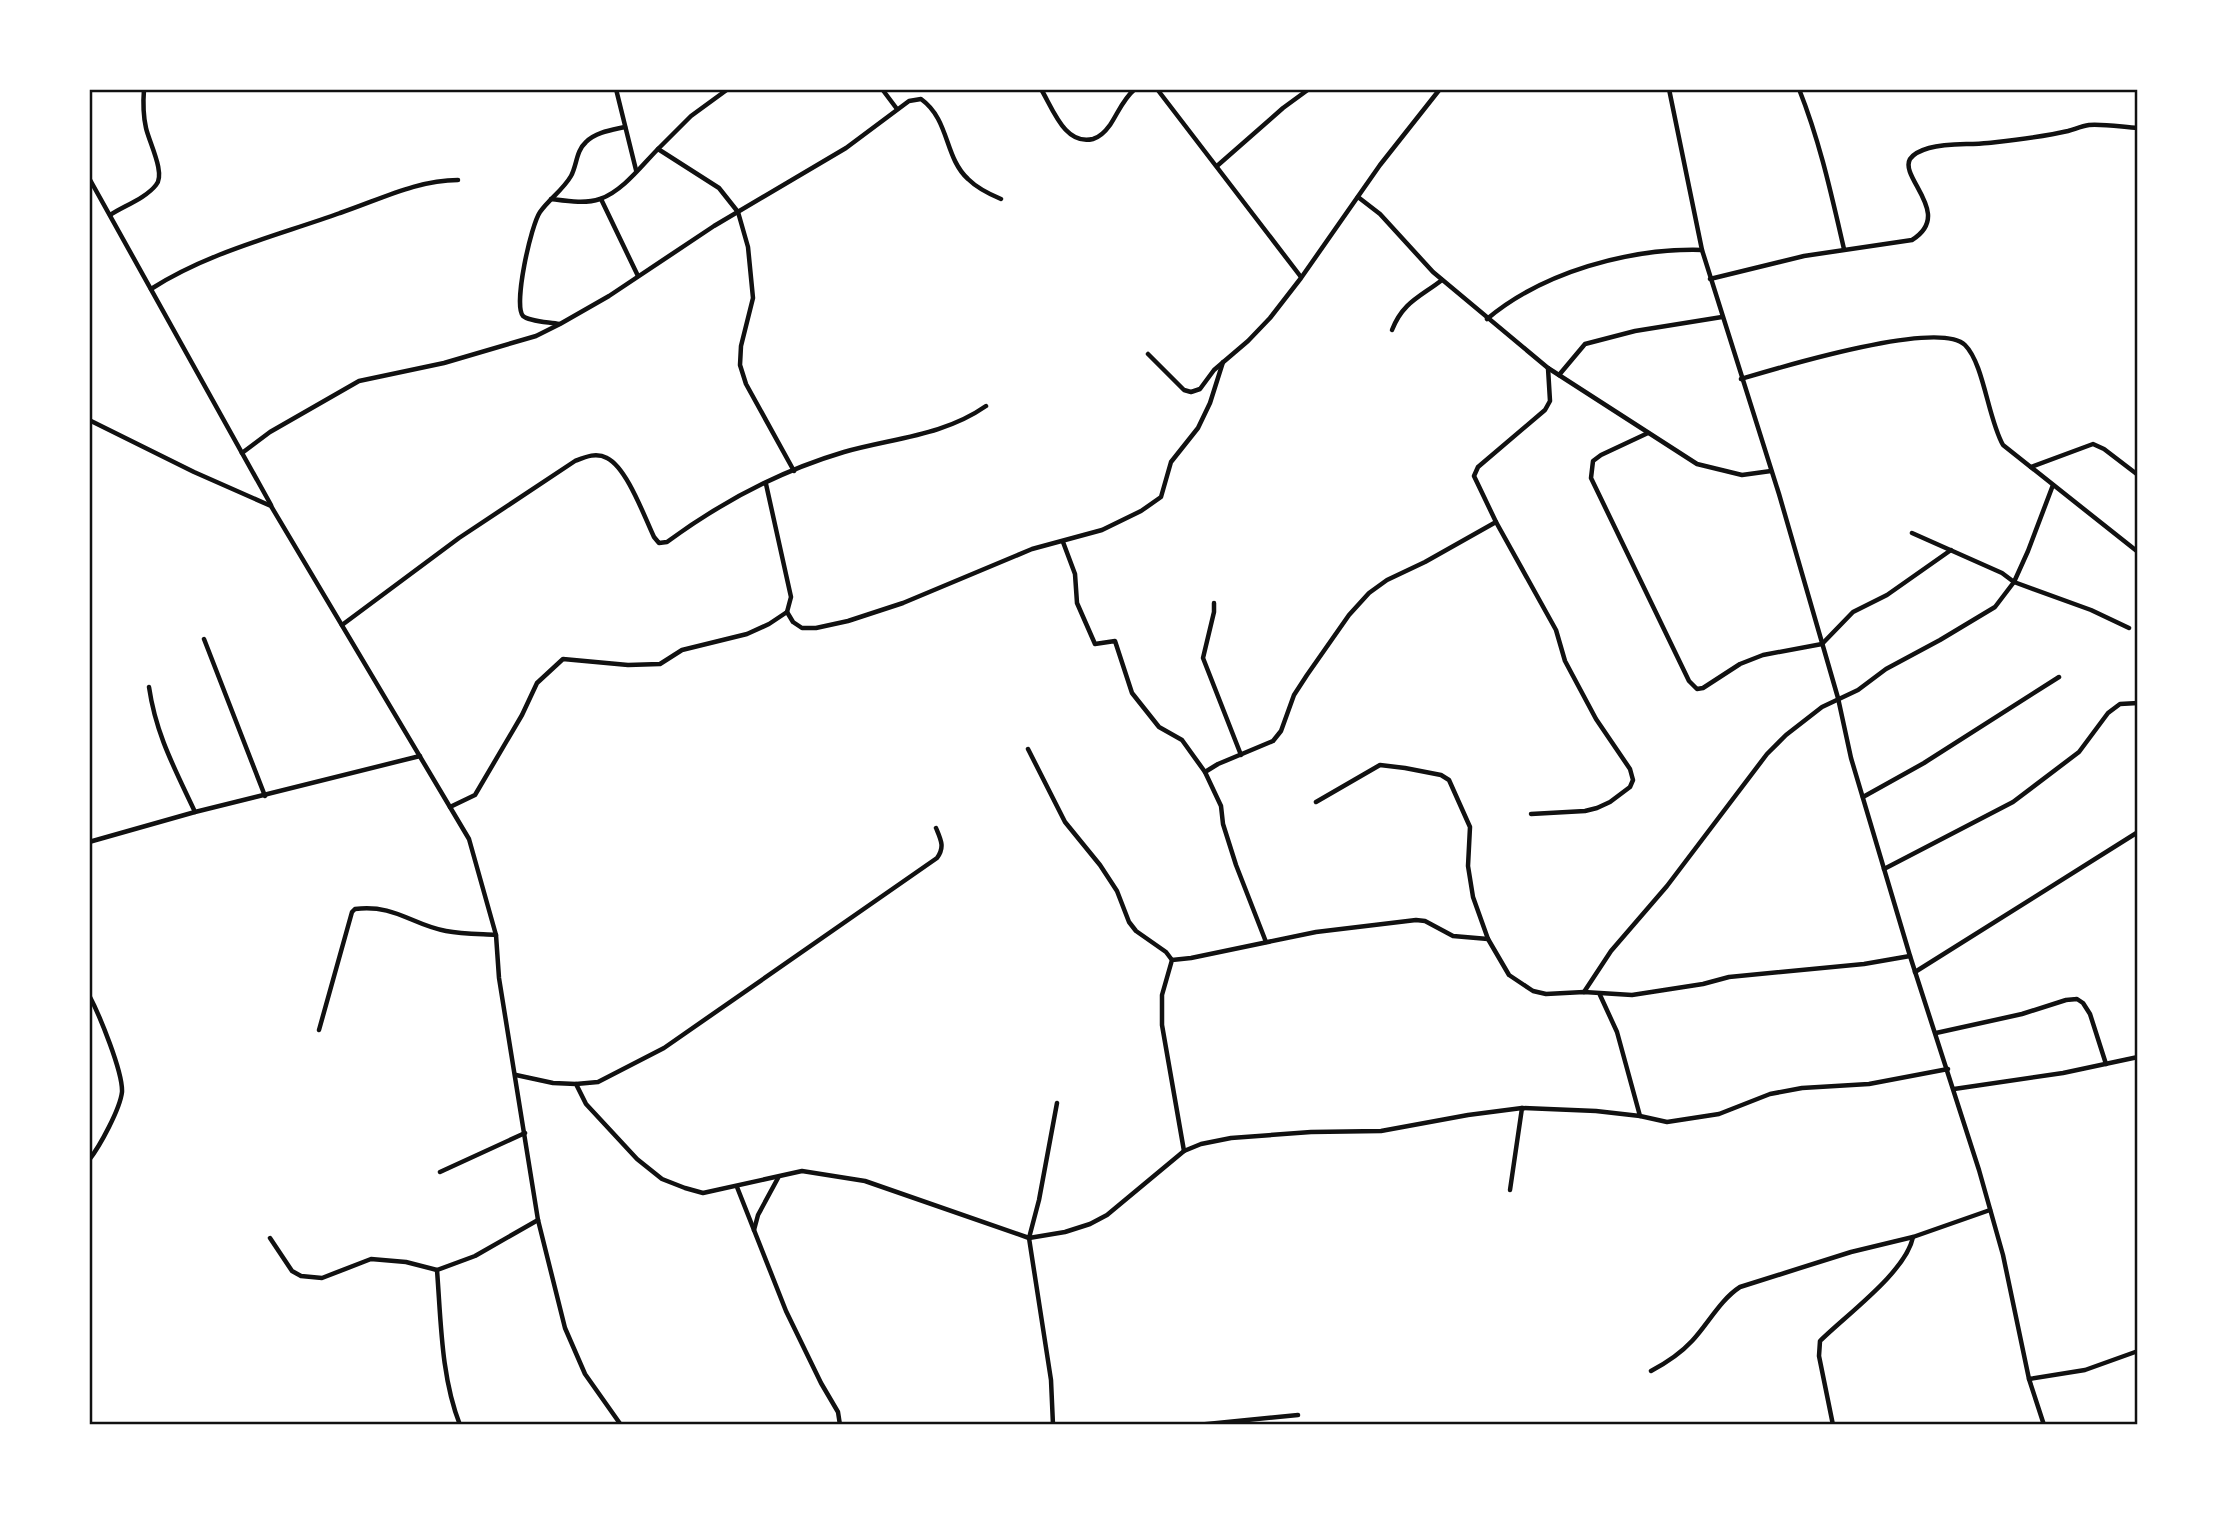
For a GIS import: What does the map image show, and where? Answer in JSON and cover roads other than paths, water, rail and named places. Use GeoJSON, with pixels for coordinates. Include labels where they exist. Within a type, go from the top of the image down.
{"type":"FeatureCollection","features":[{"type":"Feature","properties":{"kind":"street"},"geometry":{"type":"LineString","coordinates":[[110,215],[154,188],[160,181],[160,173],[145,127],[144,89]]}},
{"type":"Feature","properties":{"kind":"street"},"geometry":{"type":"LineString","coordinates":[[616,89],[636,171]]}},
{"type":"Feature","properties":{"kind":"street"},"geometry":{"type":"LineString","coordinates":[[550,199],[580,202],[601,199],[618,188],[691,116],[728,89]]}},
{"type":"Feature","properties":{"kind":"street"},"geometry":{"type":"LineString","coordinates":[[882,89],[897,109]]}},
{"type":"Feature","properties":{"kind":"street"},"geometry":{"type":"LineString","coordinates":[[1041,89],[1066,131],[1073,137],[1085,140],[1099,137],[1108,129],[1125,100],[1135,89]]}},
{"type":"Feature","properties":{"kind":"street"},"geometry":{"type":"LineString","coordinates":[[1157,89],[1301,278]]}},
{"type":"Feature","properties":{"kind":"street"},"geometry":{"type":"LineString","coordinates":[[1217,166],[1283,108],[1309,89]]}},
{"type":"Feature","properties":{"kind":"street"},"geometry":{"type":"LineString","coordinates":[[1149,354],[1184,390],[1191,392],[1200,389],[1223,362],[1270,318],[1380,164],[1440,89]]}},
{"type":"Feature","properties":{"kind":"street"},"geometry":{"type":"LineString","coordinates":[[1669,89],[1702,250],[1838,698],[1863,797],[1910,956],[1948,1069],[1990,1210],[2003,1255],[2029,1379],[2044,1425]]}},
{"type":"Feature","properties":{"kind":"street"},"geometry":{"type":"LineString","coordinates":[[1799,89],[1824,161],[1844,249]]}},
{"type":"Feature","properties":{"kind":"street"},"geometry":{"type":"LineString","coordinates":[[242,453],[270,432],[359,381],[444,363],[536,336],[560,324],[846,148],[909,101],[921,99],[930,106],[939,118],[966,178],[980,189],[1001,199]]}},
{"type":"Feature","properties":{"kind":"street"},"geometry":{"type":"LineString","coordinates":[[1710,278],[1844,249],[1912,240],[1927,225],[1928,215],[1909,164],[1916,153],[1952,144],[1987,143],[2089,125],[2138,128]]}},
{"type":"Feature","properties":{"kind":"street"},"geometry":{"type":"LineString","coordinates":[[560,324],[525,318],[519,307],[532,229],[538,214],[567,183],[578,153],[586,142],[598,134],[625,127]]}},
{"type":"Feature","properties":{"kind":"street"},"geometry":{"type":"LineString","coordinates":[[658,149],[719,188],[738,212],[748,247],[753,298],[741,346],[740,365],[746,384],[794,471]]}},
{"type":"Feature","properties":{"kind":"street"},"geometry":{"type":"LineString","coordinates":[[89,178],[271,506],[469,839],[496,936],[499,978],[538,1220],[565,1328],[585,1374],[621,1425]]}},
{"type":"Feature","properties":{"kind":"street"},"geometry":{"type":"LineString","coordinates":[[151,289],[178,272],[229,251],[420,184],[458,180]]}},
{"type":"Feature","properties":{"kind":"street"},"geometry":{"type":"LineString","coordinates":[[1358,197],[1380,214],[1442,280],[1548,368],[1697,464],[1742,475],[1771,471]]}},
{"type":"Feature","properties":{"kind":"street"},"geometry":{"type":"LineString","coordinates":[[601,199],[638,276]]}},
{"type":"Feature","properties":{"kind":"street"},"geometry":{"type":"LineString","coordinates":[[1488,319],[1510,300],[1551,279],[1629,256],[1670,249],[1702,250]]}},
{"type":"Feature","properties":{"kind":"street"},"geometry":{"type":"LineString","coordinates":[[1392,330],[1398,316],[1409,302],[1442,280]]}},
{"type":"Feature","properties":{"kind":"street"},"geometry":{"type":"LineString","coordinates":[[1559,375],[1585,344],[1635,331],[1722,317]]}},
{"type":"Feature","properties":{"kind":"street"},"geometry":{"type":"LineString","coordinates":[[1741,379],[1808,359],[1858,348],[1943,337],[1956,339],[1969,352],[1986,392],[1997,434],[2003,444],[2138,552]]}},
{"type":"Feature","properties":{"kind":"street"},"geometry":{"type":"LineString","coordinates":[[787,612],[793,622],[802,628],[816,628],[848,621],[903,603],[1032,549],[1117,524],[1161,497],[1171,462],[1198,428],[1218,383],[1223,362]]}},
{"type":"Feature","properties":{"kind":"street"},"geometry":{"type":"LineString","coordinates":[[1531,814],[1597,808],[1630,787],[1633,779],[1630,769],[1596,719],[1565,661],[1556,630],[1496,522],[1474,475],[1478,467],[1545,410],[1550,401],[1548,368]]}},
{"type":"Feature","properties":{"kind":"street"},"geometry":{"type":"LineString","coordinates":[[342,625],[459,538],[575,461],[591,455],[606,457],[621,470],[659,543],[667,542],[729,500],[794,471],[842,453],[947,428],[986,406]]}},
{"type":"Feature","properties":{"kind":"street"},"geometry":{"type":"LineString","coordinates":[[89,420],[194,472],[271,506]]}},
{"type":"Feature","properties":{"kind":"street"},"geometry":{"type":"LineString","coordinates":[[1648,433],[1593,461],[1591,478],[1689,681],[1697,689],[1763,654],[1822,644],[1853,612],[1887,595],[1951,550]]}},
{"type":"Feature","properties":{"kind":"street"},"geometry":{"type":"LineString","coordinates":[[2030,467],[2093,444],[2104,449],[2138,475]]}},
{"type":"Feature","properties":{"kind":"street"},"geometry":{"type":"LineString","coordinates":[[450,807],[475,795],[501,753],[537,683],[563,659],[628,665],[660,664],[682,650],[747,634],[787,612],[791,597],[766,484]]}},
{"type":"Feature","properties":{"kind":"street"},"geometry":{"type":"LineString","coordinates":[[1584,992],[1611,951],[1667,886],[1767,754],[1786,735],[1822,707],[1858,690],[1886,668],[1995,607],[2014,582],[2053,485]]}},
{"type":"Feature","properties":{"kind":"street"},"geometry":{"type":"LineString","coordinates":[[1205,772],[1273,741],[1281,731],[1300,685],[1349,615],[1369,593],[1387,580],[1496,522]]}},
{"type":"Feature","properties":{"kind":"street"},"geometry":{"type":"LineString","coordinates":[[1912,533],[2002,573],[2014,582],[2091,610],[2129,628]]}},
{"type":"Feature","properties":{"kind":"street"},"geometry":{"type":"LineString","coordinates":[[1063,542],[1075,574],[1077,603],[1095,644],[1115,641],[1132,693],[1159,727],[1182,740],[1205,772],[1221,806],[1223,824],[1236,865],[1266,942]]}},
{"type":"Feature","properties":{"kind":"street"},"geometry":{"type":"LineString","coordinates":[[1214,603],[1203,658],[1241,755]]}},
{"type":"Feature","properties":{"kind":"street"},"geometry":{"type":"LineString","coordinates":[[204,639],[265,796]]}},
{"type":"Feature","properties":{"kind":"street"},"geometry":{"type":"LineString","coordinates":[[1863,797],[1924,764],[2059,677]]}},
{"type":"Feature","properties":{"kind":"street"},"geometry":{"type":"LineString","coordinates":[[149,687],[163,747],[195,812]]}},
{"type":"Feature","properties":{"kind":"street"},"geometry":{"type":"LineString","coordinates":[[1884,869],[2013,802],[2079,752],[2108,713],[2120,704],[2138,703]]}},
{"type":"Feature","properties":{"kind":"street"},"geometry":{"type":"LineString","coordinates":[[1028,749],[1065,822],[1100,864],[1117,891],[1129,922],[1136,931],[1166,952],[1172,960]]}},
{"type":"Feature","properties":{"kind":"street"},"geometry":{"type":"LineString","coordinates":[[89,842],[195,812],[420,756]]}},
{"type":"Feature","properties":{"kind":"street"},"geometry":{"type":"LineString","coordinates":[[1316,802],[1380,765],[1441,775],[1448,780],[1471,827],[1468,866],[1473,897],[1488,939],[1509,975],[1532,991],[1546,994],[1584,992],[1632,995],[1703,984],[1729,977],[1864,964],[1910,956]]}},
{"type":"Feature","properties":{"kind":"street"},"geometry":{"type":"LineString","coordinates":[[516,1075],[553,1083],[598,1082],[664,1048],[937,858],[942,850],[942,843],[936,828]]}},
{"type":"Feature","properties":{"kind":"street"},"geometry":{"type":"LineString","coordinates":[[1915,972],[2138,832]]}},
{"type":"Feature","properties":{"kind":"street"},"geometry":{"type":"LineString","coordinates":[[319,1030],[355,909],[394,911],[446,931],[496,936]]}},
{"type":"Feature","properties":{"kind":"street"},"geometry":{"type":"LineString","coordinates":[[1172,960],[1343,928],[1416,920],[1425,921],[1453,936],[1488,939]]}},
{"type":"Feature","properties":{"kind":"street"},"geometry":{"type":"LineString","coordinates":[[1172,960],[1162,995],[1162,1025],[1184,1151]]}},
{"type":"Feature","properties":{"kind":"street"},"geometry":{"type":"LineString","coordinates":[[89,995],[120,1077],[122,1093],[97,1150],[89,1160]]}},
{"type":"Feature","properties":{"kind":"street"},"geometry":{"type":"LineString","coordinates":[[1600,995],[1617,1032],[1640,1116]]}},
{"type":"Feature","properties":{"kind":"street"},"geometry":{"type":"LineString","coordinates":[[1936,1033],[2077,999],[2090,1014],[2106,1064]]}},
{"type":"Feature","properties":{"kind":"street"},"geometry":{"type":"LineString","coordinates":[[1954,1089],[2063,1073],[2138,1057]]}},
{"type":"Feature","properties":{"kind":"street"},"geometry":{"type":"LineString","coordinates":[[576,1084],[586,1104],[637,1160],[662,1180],[703,1193],[802,1171],[865,1181],[1029,1238],[1065,1232],[1090,1224],[1107,1215],[1184,1151],[1201,1144],[1231,1138],[1311,1132],[1381,1131],[1522,1108],[1556,1108],[1640,1116],[1667,1122],[1719,1114],[1770,1094],[1802,1088],[1869,1084],[1948,1069]]}},
{"type":"Feature","properties":{"kind":"street"},"geometry":{"type":"LineString","coordinates":[[1053,1425],[1046,1339],[1029,1238],[1057,1104]]}},
{"type":"Feature","properties":{"kind":"street"},"geometry":{"type":"LineString","coordinates":[[1510,1190],[1522,1108]]}},
{"type":"Feature","properties":{"kind":"street"},"geometry":{"type":"LineString","coordinates":[[440,1171],[525,1133]]}},
{"type":"Feature","properties":{"kind":"street"},"geometry":{"type":"LineString","coordinates":[[754,1231],[758,1215],[779,1177]]}},
{"type":"Feature","properties":{"kind":"street"},"geometry":{"type":"LineString","coordinates":[[737,1187],[786,1311],[838,1412],[840,1425]]}},
{"type":"Feature","properties":{"kind":"street"},"geometry":{"type":"LineString","coordinates":[[1651,1371],[1671,1360],[1692,1341],[1730,1294],[1740,1287],[1852,1252],[1913,1237],[1990,1210]]}},
{"type":"Feature","properties":{"kind":"street"},"geometry":{"type":"LineString","coordinates":[[270,1238],[292,1271],[301,1276],[322,1278],[371,1259],[406,1262],[437,1270],[475,1256],[538,1220]]}},
{"type":"Feature","properties":{"kind":"street"},"geometry":{"type":"LineString","coordinates":[[1833,1425],[1819,1356],[1820,1341],[1883,1283],[1910,1249],[1913,1237]]}},
{"type":"Feature","properties":{"kind":"street"},"geometry":{"type":"LineString","coordinates":[[437,1270],[444,1356],[460,1425]]}},
{"type":"Feature","properties":{"kind":"street"},"geometry":{"type":"LineString","coordinates":[[2029,1379],[2085,1370],[2138,1351]]}},
{"type":"Feature","properties":{"kind":"street"},"geometry":{"type":"LineString","coordinates":[[1197,1425],[1298,1415]]}}]}
